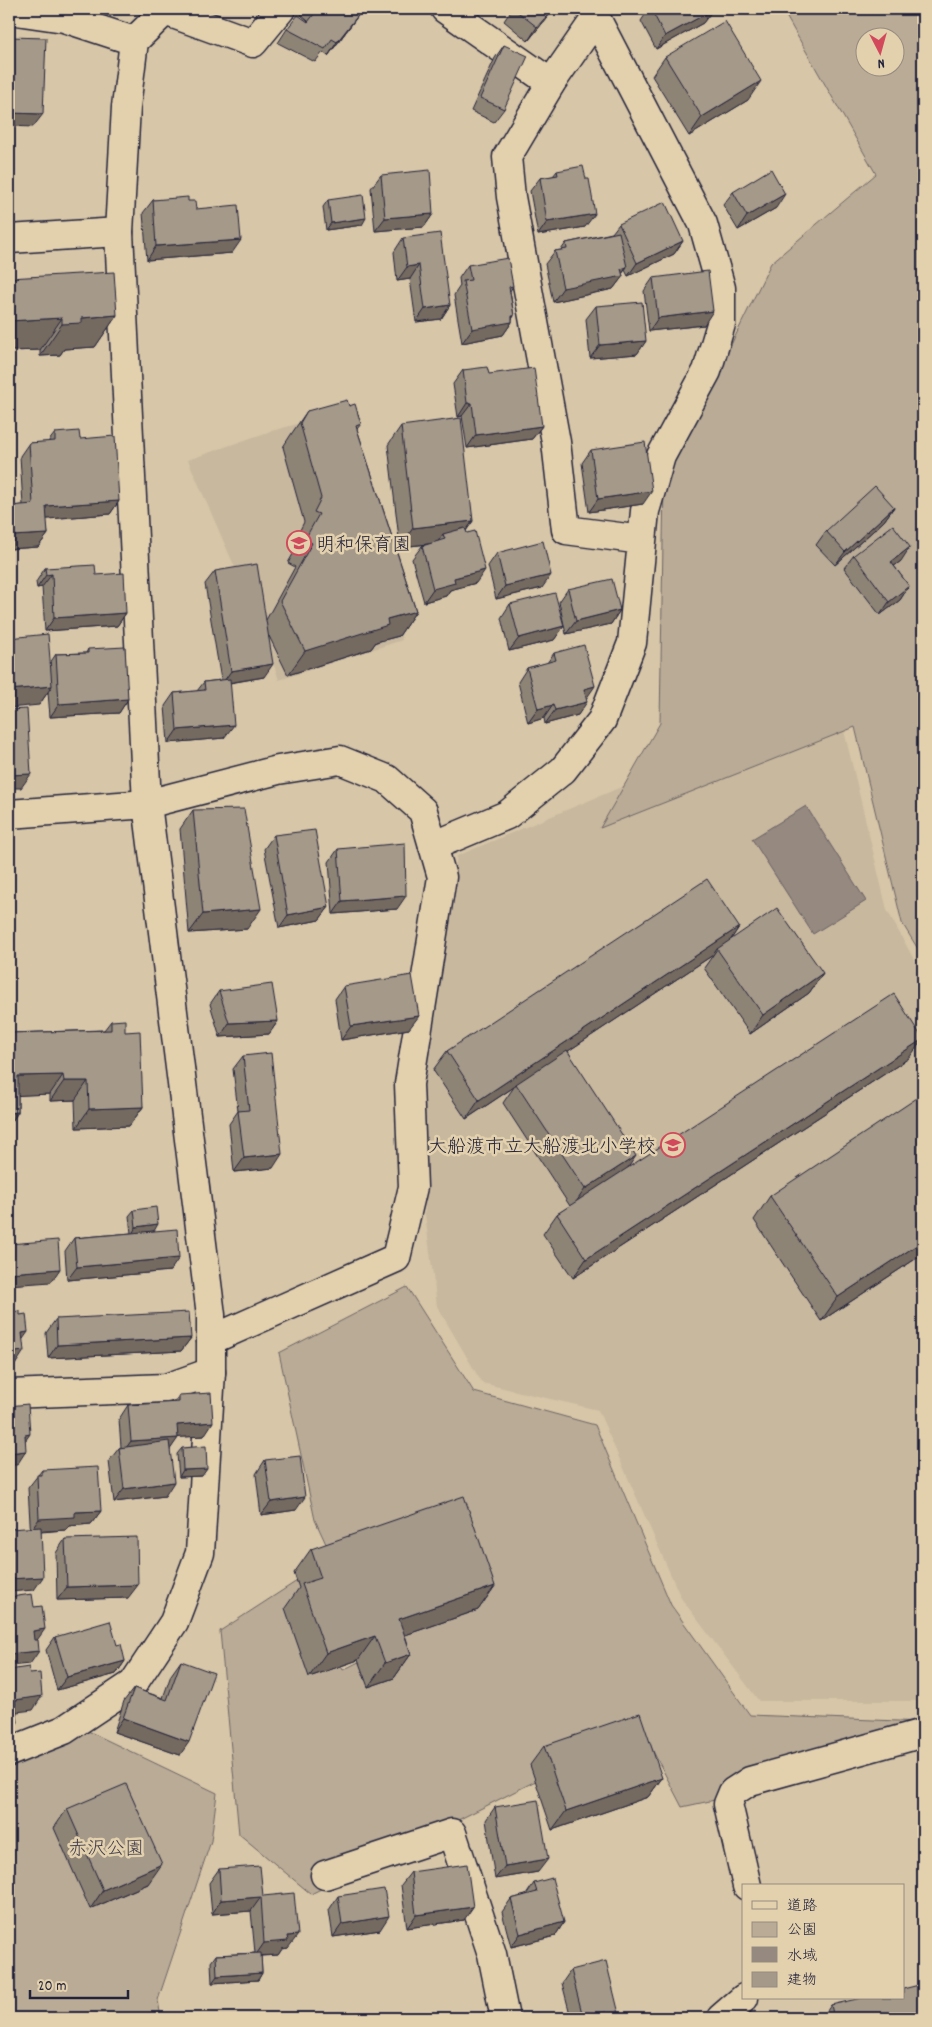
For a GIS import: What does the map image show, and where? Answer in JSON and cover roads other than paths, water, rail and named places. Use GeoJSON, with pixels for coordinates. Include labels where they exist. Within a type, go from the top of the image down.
{"type":"FeatureCollection","features":[{"type":"Feature","properties":{"kind":"street"},"geometry":{"type":"LineString","coordinates":[[9,1752],[64,1730],[133,1684],[174,1622],[200,1553],[211,1372],[212,1315],[147,804],[119,232],[126,107],[134,42],[166,10],[253,43],[281,9]]}},
{"type":"Feature","properties":{"kind":"street"},"geometry":{"type":"LineString","coordinates":[[445,9],[551,83]]}},
{"type":"Feature","properties":{"kind":"street"},"geometry":{"type":"LineString","coordinates":[[9,10],[64,18],[134,42]]}},
{"type":"Feature","properties":{"kind":"street"},"geometry":{"type":"LineString","coordinates":[[433,846],[507,815],[563,770],[602,720],[632,642],[645,511],[661,456],[707,371],[721,324],[721,288],[703,224],[596,18],[551,83],[507,157],[511,197],[556,442],[566,530],[642,540]]}},
{"type":"Feature","properties":{"kind":"street"},"geometry":{"type":"LineString","coordinates":[[9,239],[119,232]]}},
{"type":"Feature","properties":{"kind":"street"},"geometry":{"type":"LineString","coordinates":[[9,814],[147,804],[278,770],[340,760],[387,779],[423,811],[442,877],[409,1084],[413,1187],[396,1258],[211,1340]]}},
{"type":"Feature","properties":{"kind":"street"},"geometry":{"type":"LineString","coordinates":[[9,1394],[166,1388],[211,1372]]}},
{"type":"Feature","properties":{"kind":"street"},"geometry":{"type":"LineString","coordinates":[[748,1884],[728,1804],[733,1792],[750,1781],[923,1733]]}},
{"type":"Feature","properties":{"kind":"street"},"geometry":{"type":"LineString","coordinates":[[325,1875],[452,1833],[492,1954],[504,2018]]}},
{"type":"Feature","properties":{"kind":"street"},"geometry":{"type":"LineString","coordinates":[[721,2018],[742,2000]]}},
{"type":"Feature","properties":{"kind":"water"},"geometry":{"type":"Polygon","coordinates":[[[806,806],[866,901],[813,934],[752,839],[806,806]]]}},
{"type":"Feature","properties":{"kind":"place","name":"明和保育園"},"geometry":{"type":"Point","coordinates":[299,543]}},
{"type":"Feature","properties":{"kind":"place","name":"大船渡市立大船渡北小学校"},"geometry":{"type":"Point","coordinates":[673,1145]}},
{"type":"Feature","properties":{"kind":"park label","name":"赤沢公園"},"geometry":{"type":"Point","coordinates":[106,1847]}}]}
